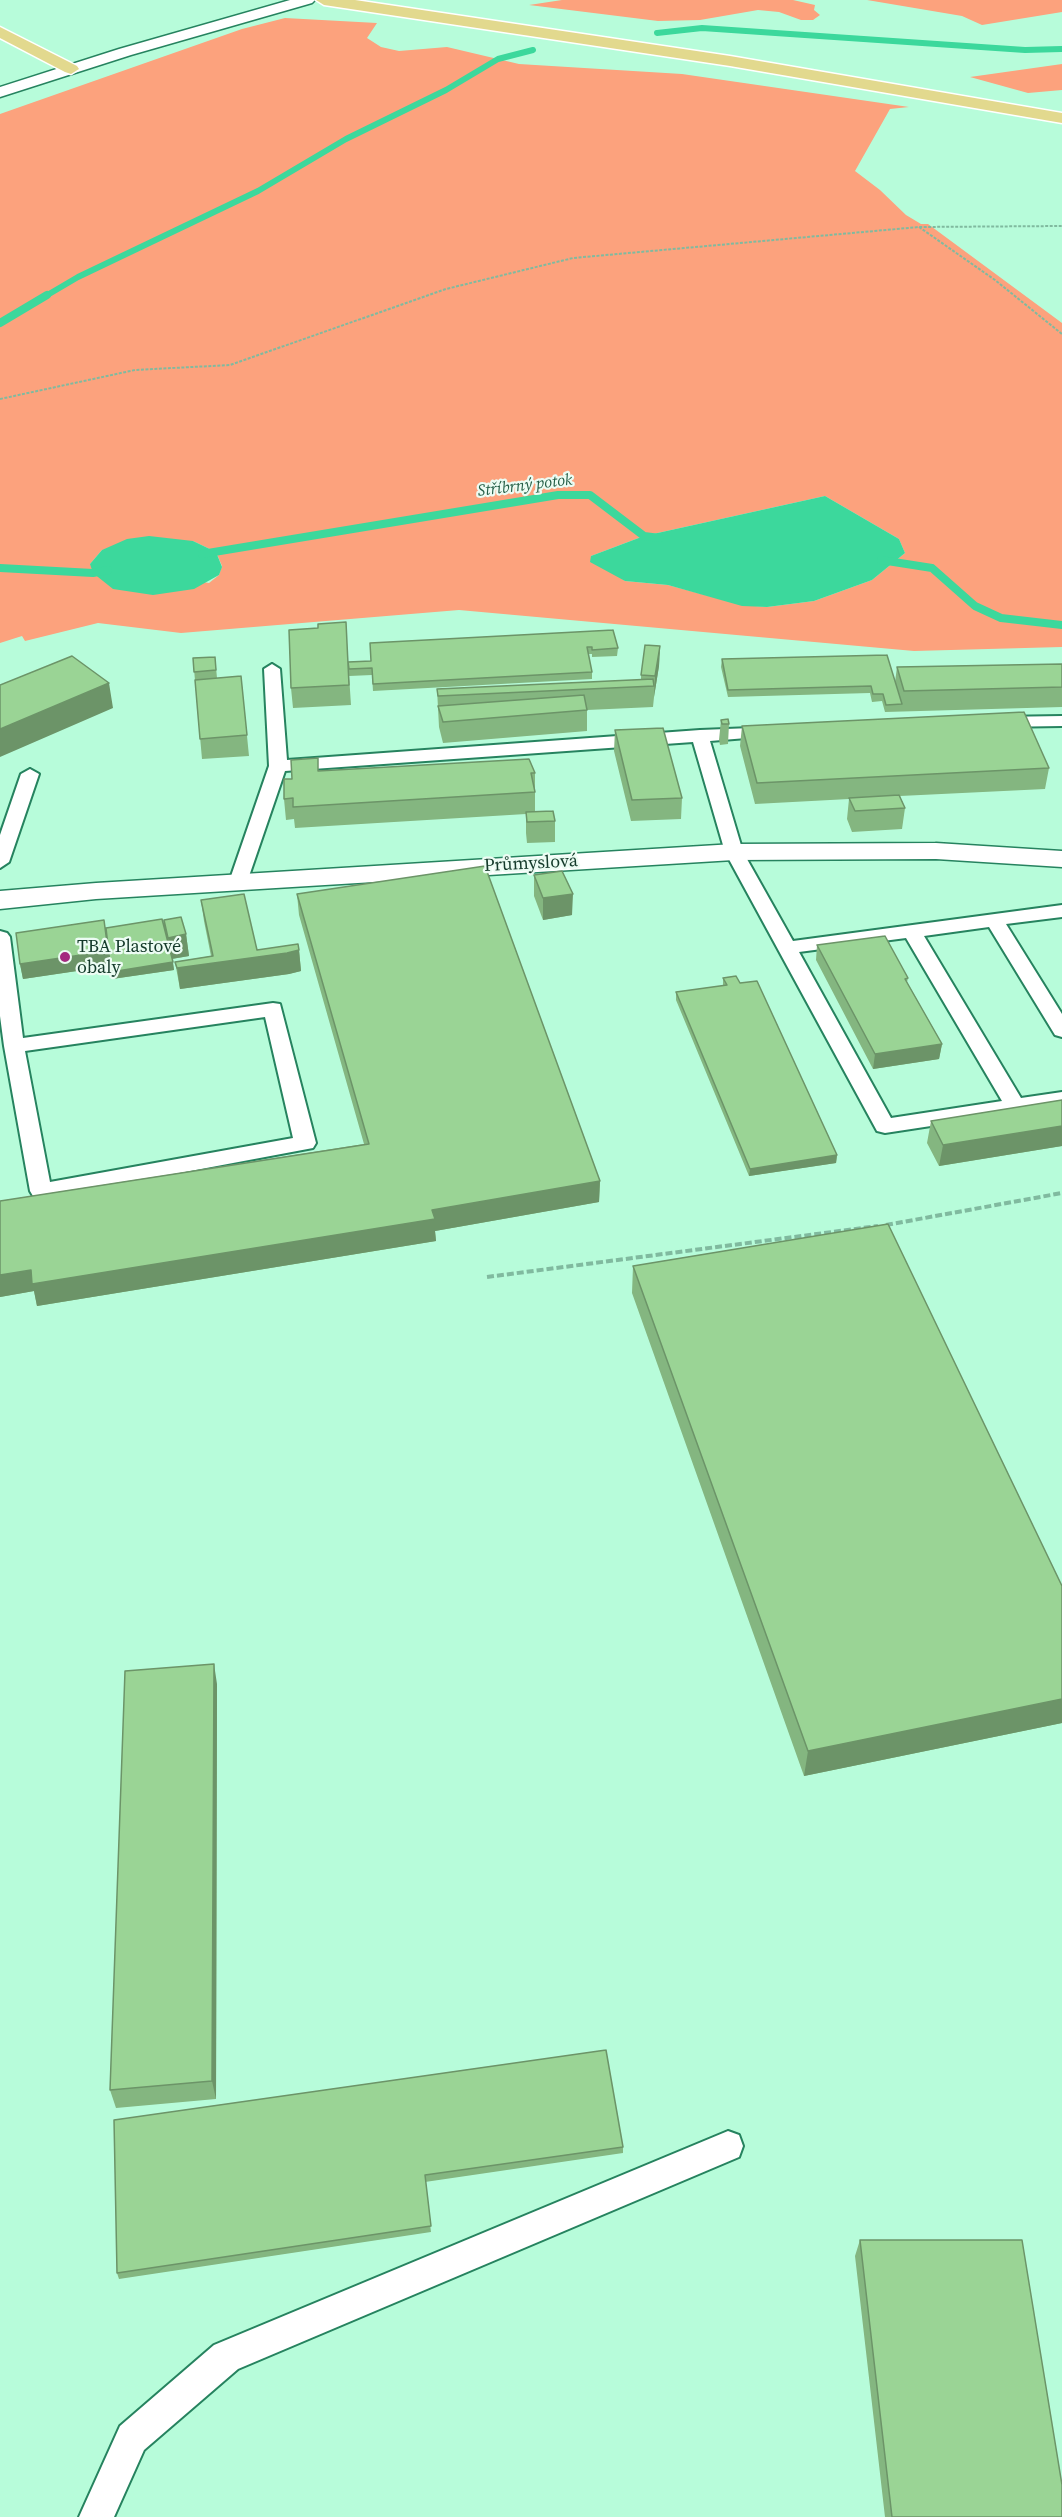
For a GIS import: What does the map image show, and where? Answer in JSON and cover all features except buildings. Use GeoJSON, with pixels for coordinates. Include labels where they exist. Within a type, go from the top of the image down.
{"type":"FeatureCollection","features":[{"type":"Feature","properties":{"kind":"main road"},"geometry":{"type":"LineString","coordinates":[[324,0],[730,61],[1062,118]]}},
{"type":"Feature","properties":{"kind":"main road"},"geometry":{"type":"LineString","coordinates":[[0,32],[71,69]]}},
{"type":"Feature","properties":{"kind":"street"},"geometry":{"type":"LineString","coordinates":[[0,92],[260,12],[307,0]]}},
{"type":"Feature","properties":{"kind":"street","name":"Průmyslová"},"geometry":{"type":"LineString","coordinates":[[0,900],[238,882],[734,852],[936,851],[1062,859]]}},
{"type":"Feature","properties":{"kind":"lane"},"geometry":{"type":"LineString","coordinates":[[238,882],[278,766],[272,669]]}},
{"type":"Feature","properties":{"kind":"lane"},"geometry":{"type":"LineString","coordinates":[[978,723],[1062,721]]}},
{"type":"Feature","properties":{"kind":"lane"},"geometry":{"type":"LineString","coordinates":[[278,766],[788,730]]}},
{"type":"Feature","properties":{"kind":"lane"},"geometry":{"type":"LineString","coordinates":[[700,735],[734,852],[885,1126],[1062,1099]]}},
{"type":"Feature","properties":{"kind":"lane"},"geometry":{"type":"LineString","coordinates":[[0,862],[30,774]]}},
{"type":"Feature","properties":{"kind":"lane"},"geometry":{"type":"LineString","coordinates":[[787,948],[1062,911]]}},
{"type":"Feature","properties":{"kind":"lane"},"geometry":{"type":"LineString","coordinates":[[994,920],[1062,1030]]}},
{"type":"Feature","properties":{"kind":"lane"},"geometry":{"type":"LineString","coordinates":[[912,932],[1015,1106]]}},
{"type":"Feature","properties":{"kind":"lane"},"geometry":{"type":"LineString","coordinates":[[0,937],[14,1046],[41,1191],[305,1143],[273,1009],[14,1046]]}},
{"type":"Feature","properties":{"kind":"lane"},"geometry":{"type":"LineString","coordinates":[[96,2517],[132,2438],[226,2357],[728,2146]]}},
{"type":"Feature","properties":{"kind":"path"},"geometry":{"type":"LineString","coordinates":[[919,226],[995,280],[1062,334]]}},
{"type":"Feature","properties":{"kind":"path"},"geometry":{"type":"LineString","coordinates":[[0,399],[135,370],[239,363],[446,289],[512,270],[573,258],[919,226],[1062,226]]}},
{"type":"Feature","properties":{"kind":"path"},"geometry":{"type":"LineString","coordinates":[[487,1277],[882,1225],[1062,1193]]}},
{"type":"Feature","properties":{"kind":"shaded area"},"geometry":{"type":"Polygon","coordinates":[[[562,0],[793,0],[815,5],[814,10],[820,15],[813,20],[801,20],[779,12],[758,10],[700,20],[658,21],[529,5],[562,0]]]}},
{"type":"Feature","properties":{"kind":"shaded area"},"geometry":{"type":"Polygon","coordinates":[[[867,0],[1062,0],[1062,12],[982,25],[962,16],[867,0]]]}},
{"type":"Feature","properties":{"kind":"shaded area"},"geometry":{"type":"Polygon","coordinates":[[[285,18],[377,23],[367,38],[381,47],[399,51],[447,47],[519,64],[682,74],[909,107],[890,109],[855,171],[880,190],[906,215],[921,224],[928,224],[1062,323],[1062,647],[914,651],[459,610],[181,633],[98,623],[25,641],[22,636],[0,643],[0,114],[242,29],[285,18]],[[825,496],[644,536],[591,556],[625,581],[668,585],[742,605],[767,607],[814,601],[872,580],[905,553],[899,539],[825,496]],[[193,541],[102,550],[90,564],[209,583],[219,575],[222,566],[216,552],[193,541]]]}},
{"type":"Feature","properties":{"kind":"shaded area"},"geometry":{"type":"Polygon","coordinates":[[[1062,64],[1062,90],[1028,93],[970,77],[1062,64]]]}},
{"type":"Feature","properties":{"kind":"shaded area"},"geometry":{"type":"Polygon","coordinates":[[[825,496],[899,539],[905,553],[872,580],[814,601],[767,607],[742,606],[668,585],[625,581],[590,562],[591,556],[644,536],[825,496]]]}},
{"type":"Feature","properties":{"kind":"shaded area"},"geometry":{"type":"Polygon","coordinates":[[[149,536],[193,541],[216,552],[222,567],[219,575],[194,589],[153,595],[113,589],[93,573],[90,564],[102,550],[127,539],[149,536]]]}},
{"type":"Feature","properties":{"kind":"waterway"},"geometry":{"type":"LineString","coordinates":[[657,33],[702,28],[1025,50],[1062,49]]}},
{"type":"Feature","properties":{"kind":"waterway"},"geometry":{"type":"LineString","coordinates":[[44,297],[78,277],[258,191],[346,139],[446,90],[498,59],[533,50]]}},
{"type":"Feature","properties":{"kind":"waterway"},"geometry":{"type":"LineString","coordinates":[[0,323],[47,295]]}},
{"type":"Feature","properties":{"kind":"waterway","name":"Stříbrný potok"},"geometry":{"type":"LineString","coordinates":[[202,554],[558,495],[590,495],[644,536],[660,538]]}},
{"type":"Feature","properties":{"kind":"waterway","name":"Stříbrný potok"},"geometry":{"type":"LineString","coordinates":[[881,560],[932,568],[975,606],[1001,618],[1062,625]]}},
{"type":"Feature","properties":{"kind":"waterway","name":"Stříbrný potok"},"geometry":{"type":"LineString","coordinates":[[0,568],[93,573],[108,570]]}},
{"type":"Feature","properties":{"kind":"place","name":"TBA Plastové obaly"},"geometry":{"type":"Point","coordinates":[65,957]}}]}
